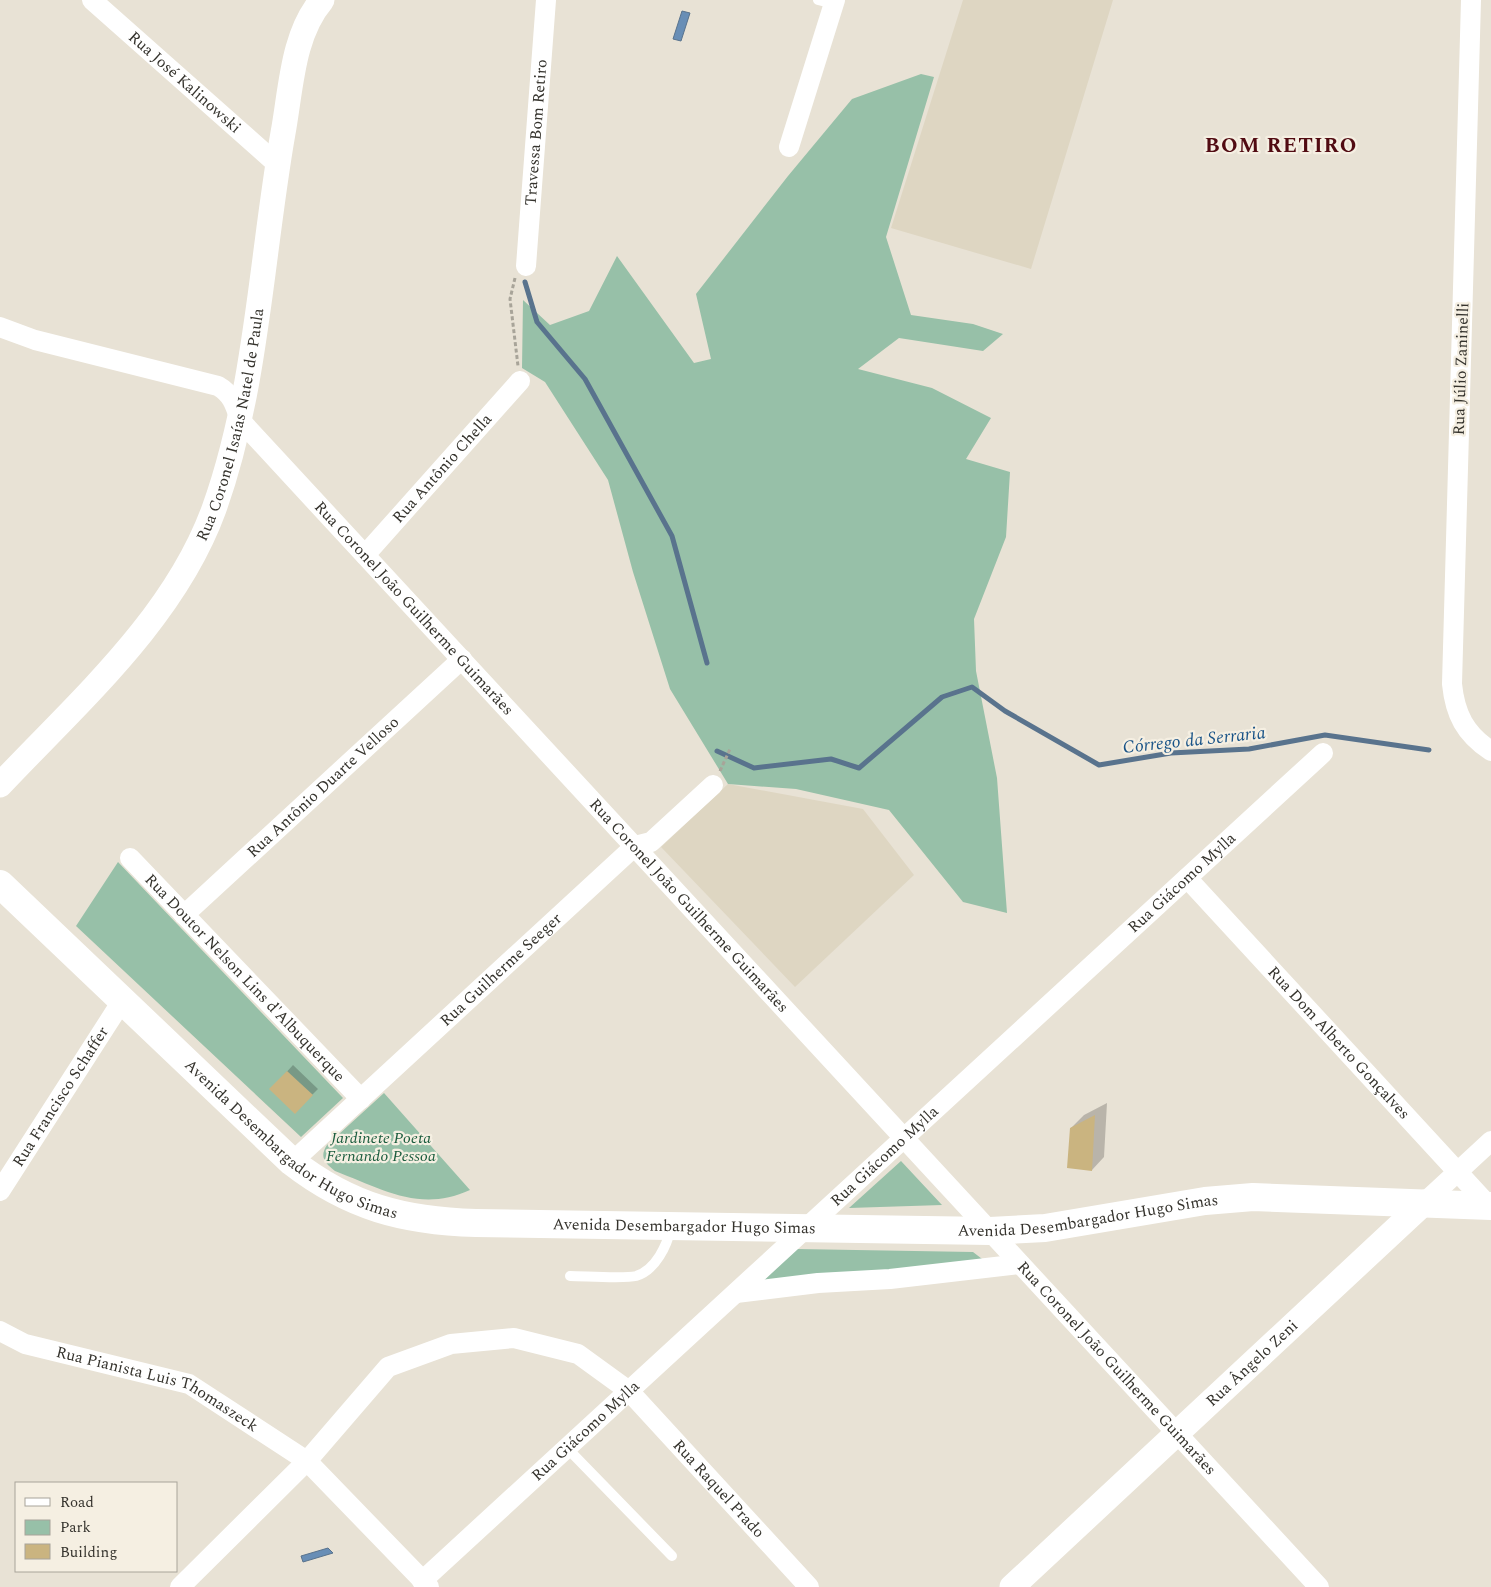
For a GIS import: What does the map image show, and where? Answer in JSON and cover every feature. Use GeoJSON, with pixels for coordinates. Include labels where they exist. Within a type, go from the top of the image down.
{"type":"FeatureCollection","features":[{"type":"Feature","properties":{"kind":"main road","name":"Avenida Desembargador Hugo Simas"},"geometry":{"type":"LineString","coordinates":[[0,884],[292,1162],[326,1186],[350,1198],[371,1207],[415,1219],[441,1222],[672,1227],[990,1231],[1060,1226],[1226,1199],[1252,1197],[1425,1202],[1490,1206]]}},
{"type":"Feature","properties":{"kind":"street","name":"Rua José Kalinowski"},"geometry":{"type":"LineString","coordinates":[[92,0],[278,165]]}},
{"type":"Feature","properties":{"kind":"street","name":"Rua Coronel Isaías Natel de Paula"},"geometry":{"type":"LineString","coordinates":[[0,785],[129,649],[170,596],[198,546],[213,511],[240,420],[278,165],[297,56],[304,30],[315,8],[322,0]]}},
{"type":"Feature","properties":{"kind":"street","name":"Travessa Bom Retiro"},"geometry":{"type":"LineString","coordinates":[[526,266],[546,0]]}},
{"type":"Feature","properties":{"kind":"street","name":"Rua Júlio Zaninelli"},"geometry":{"type":"LineString","coordinates":[[1471,0],[1452,684],[1457,713],[1470,734],[1491,750]]}},
{"type":"Feature","properties":{"kind":"street"},"geometry":{"type":"LineString","coordinates":[[789,147],[829,1]]}},
{"type":"Feature","properties":{"kind":"street","name":"Rua Coronel João Guilherme Guimarães"},"geometry":{"type":"LineString","coordinates":[[0,327],[35,340],[218,386],[232,396],[240,420],[1320,1587]]}},
{"type":"Feature","properties":{"kind":"street","name":"Rua Antônio Chella"},"geometry":{"type":"LineString","coordinates":[[366,555],[520,381]]}},
{"type":"Feature","properties":{"kind":"street","name":"Rua Antônio Duarte Velloso"},"geometry":{"type":"LineString","coordinates":[[184,914],[462,660]]}},
{"type":"Feature","properties":{"kind":"street","name":"Rua Giácomo Mylla"},"geometry":{"type":"LineString","coordinates":[[425,1584],[567,1448],[1323,753]]}},
{"type":"Feature","properties":{"kind":"street","name":"Rua Guilherme Seeger"},"geometry":{"type":"LineString","coordinates":[[292,1162],[635,846],[651,842],[713,785]]}},
{"type":"Feature","properties":{"kind":"street","name":"Rua Doutor Nelson Lins d'Albuquerque"},"geometry":{"type":"LineString","coordinates":[[130,858],[361,1098]]}},
{"type":"Feature","properties":{"kind":"street","name":"Rua Dom Alberto Gonçalves"},"geometry":{"type":"LineString","coordinates":[[1187,878],[1490,1206]]}},
{"type":"Feature","properties":{"kind":"street","name":"Rua Francisco Schaffer"},"geometry":{"type":"LineString","coordinates":[[0,1192],[122,1001]]}},
{"type":"Feature","properties":{"kind":"street","name":"Rua Ângelo Zeni"},"geometry":{"type":"LineString","coordinates":[[1012,1587],[1491,1141]]}},
{"type":"Feature","properties":{"kind":"street"},"geometry":{"type":"LineString","coordinates":[[736,1293],[818,1283],[890,1279],[1020,1264]]}},
{"type":"Feature","properties":{"kind":"street","name":"Rua Pianista Luis Thomaszeck"},"geometry":{"type":"LineString","coordinates":[[0,1331],[24,1344],[189,1384],[307,1461],[425,1584]]}},
{"type":"Feature","properties":{"kind":"street","name":"Rua Raquel Prado"},"geometry":{"type":"LineString","coordinates":[[180,1587],[307,1461],[388,1367],[451,1344],[514,1338],[578,1354],[629,1391],[809,1587]]}},
{"type":"Feature","properties":{"kind":"lane"},"geometry":{"type":"LineString","coordinates":[[570,1276],[636,1276],[648,1268],[666,1248],[672,1227]]}},
{"type":"Feature","properties":{"kind":"lane"},"geometry":{"type":"LineString","coordinates":[[567,1448],[672,1556]]}},
{"type":"Feature","properties":{"kind":"path"},"geometry":{"type":"LineString","coordinates":[[520,381],[510,299],[512,284],[516,274],[526,266]]}},
{"type":"Feature","properties":{"kind":"path"},"geometry":{"type":"LineString","coordinates":[[713,785],[730,749]]}},
{"type":"Feature","properties":{"kind":"shaded area"},"geometry":{"type":"Polygon","coordinates":[[[963,0],[1113,0],[1031,269],[891,228],[963,0]]]}},
{"type":"Feature","properties":{"kind":"shaded area"},"geometry":{"type":"Polygon","coordinates":[[[728,784],[863,809],[914,875],[795,987],[661,847],[728,784]]]}},
{"type":"Feature","properties":{"kind":"green space"},"geometry":{"type":"Polygon","coordinates":[[[921,74],[934,77],[886,237],[911,315],[973,324],[1003,334],[983,351],[899,338],[858,369],[932,388],[991,418],[966,459],[1010,472],[1006,537],[974,619],[976,671],[997,778],[1007,913],[963,902],[889,810],[796,789],[728,784],[670,689],[633,572],[608,480],[545,382],[522,368],[523,300],[550,325],[589,311],[617,256],[694,363],[711,359],[696,294],[788,176],[852,99],[921,74]]]}},
{"type":"Feature","properties":{"kind":"green space"},"geometry":{"type":"Polygon","coordinates":[[[118,862],[343,1098],[301,1137],[76,926],[118,862]]]}},
{"type":"Feature","properties":{"kind":"green space","name":"Jardinete Poeta Fernando Pessoa"},"geometry":{"type":"Polygon","coordinates":[[[384,1093],[470,1190],[452,1197],[418,1199],[385,1191],[335,1171],[328,1165],[323,1156],[327,1145],[384,1093]]]}},
{"type":"Feature","properties":{"kind":"green space"},"geometry":{"type":"Polygon","coordinates":[[[901,1161],[942,1205],[849,1208],[901,1161]]]}},
{"type":"Feature","properties":{"kind":"green space"},"geometry":{"type":"Polygon","coordinates":[[[797,1249],[973,1252],[986,1262],[760,1283],[797,1249]]]}},
{"type":"Feature","properties":{"kind":"water"},"geometry":{"type":"Polygon","coordinates":[[[682,11],[690,13],[681,41],[673,39],[682,11]]]}},
{"type":"Feature","properties":{"kind":"water"},"geometry":{"type":"Polygon","coordinates":[[[328,1548],[333,1553],[303,1562],[301,1556],[328,1548]]]}},
{"type":"Feature","properties":{"kind":"building"},"geometry":{"type":"Polygon","coordinates":[[[287,1071],[313,1095],[295,1114],[269,1089],[287,1071]]]}},
{"type":"Feature","properties":{"kind":"building"},"geometry":{"type":"Polygon","coordinates":[[[1095,1115],[1092,1171],[1067,1168],[1070,1128],[1095,1115]]]}},
{"type":"Feature","properties":{"kind":"waterway"},"geometry":{"type":"LineString","coordinates":[[525,282],[537,322],[585,379],[672,536],[707,663]]}},
{"type":"Feature","properties":{"kind":"waterway","name":"Córrego da Serraria"},"geometry":{"type":"LineString","coordinates":[[717,751],[754,768],[831,759],[859,768],[942,697],[972,687],[1005,711],[1099,765],[1171,753],[1249,749],[1325,735],[1429,750]]}},
{"type":"Feature","properties":{"kind":"district","name":"BOM RETIRO"},"geometry":{"type":"Point","coordinates":[1281,146]}}]}
